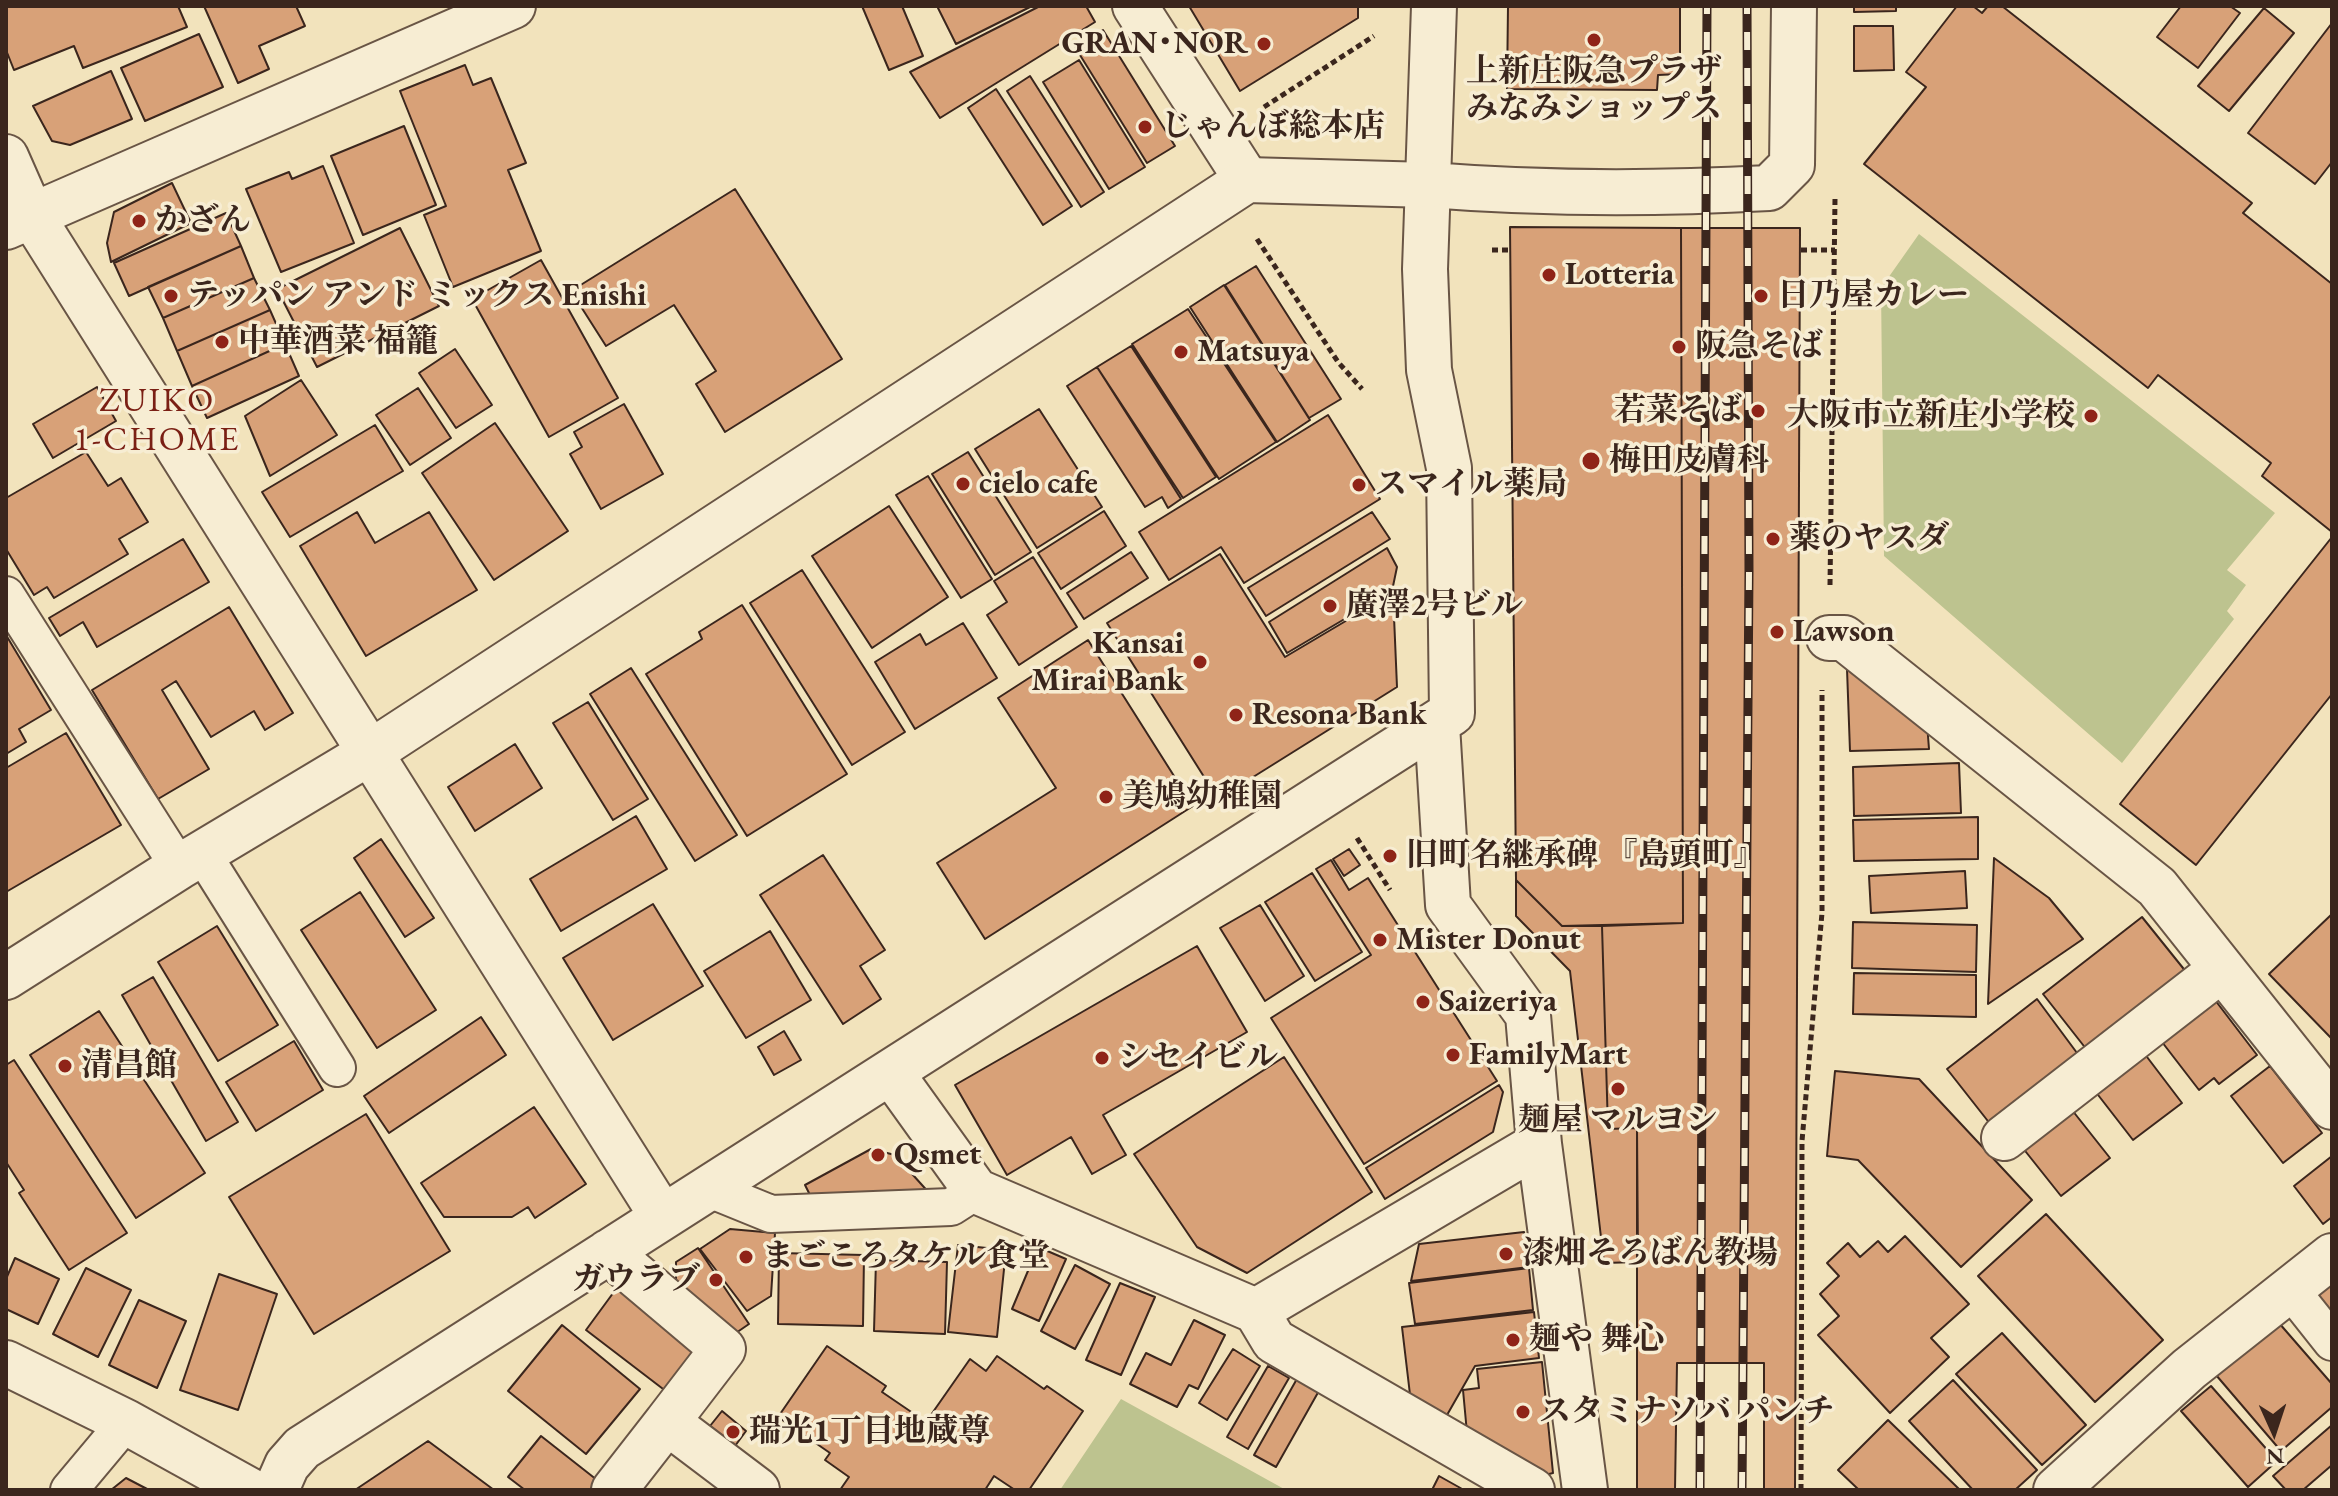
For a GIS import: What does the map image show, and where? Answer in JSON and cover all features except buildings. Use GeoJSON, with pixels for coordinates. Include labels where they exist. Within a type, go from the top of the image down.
{"type":"FeatureCollection","features":[{"type":"Feature","properties":{"kind":"street"},"geometry":{"type":"LineString","coordinates":[[19,221],[513,6]]}},
{"type":"Feature","properties":{"kind":"street"},"geometry":{"type":"LineString","coordinates":[[1135,6],[1247,180]]}},
{"type":"Feature","properties":{"kind":"street"},"geometry":{"type":"LineString","coordinates":[[276,1490],[287,1465],[302,1448],[662,1216],[892,1074],[1452,713],[1449,468],[1429,370],[1425,269],[1434,6]]}},
{"type":"Feature","properties":{"kind":"street"},"geometry":{"type":"LineString","coordinates":[[6,977],[190,860],[371,752],[1247,180],[1429,185],[1492,190],[1682,192],[1769,188],[1792,165],[1794,6]]}},
{"type":"Feature","properties":{"kind":"street"},"geometry":{"type":"LineString","coordinates":[[6,157],[19,221],[371,752],[662,1216]]}},
{"type":"Feature","properties":{"kind":"street"},"geometry":{"type":"LineString","coordinates":[[1829,638],[1844,638],[2157,887],[2332,1107]]}},
{"type":"Feature","properties":{"kind":"street"},"geometry":{"type":"LineString","coordinates":[[1437,725],[1448,905],[1528,1015],[1539,1144],[1585,1490]]}},
{"type":"Feature","properties":{"kind":"street"},"geometry":{"type":"LineString","coordinates":[[2004,1138],[2222,969]]}},
{"type":"Feature","properties":{"kind":"street"},"geometry":{"type":"LineString","coordinates":[[892,1074],[976,1191],[1256,1311],[1274,1341],[1532,1490]]}},
{"type":"Feature","properties":{"kind":"street"},"geometry":{"type":"LineString","coordinates":[[1256,1311],[1539,1144]]}},
{"type":"Feature","properties":{"kind":"street"},"geometry":{"type":"LineString","coordinates":[[608,1252],[723,1349],[614,1490]]}},
{"type":"Feature","properties":{"kind":"street"},"geometry":{"type":"LineString","coordinates":[[2056,1490],[2189,1369],[2332,1256]]}},
{"type":"Feature","properties":{"kind":"street"},"geometry":{"type":"LineString","coordinates":[[6,1363],[126,1422],[249,1490]]}},
{"type":"Feature","properties":{"kind":"street"},"geometry":{"type":"LineString","coordinates":[[667,1422],[757,1490]]}},
{"type":"Feature","properties":{"kind":"lane"},"geometry":{"type":"LineString","coordinates":[[6,595],[337,1068]]}},
{"type":"Feature","properties":{"kind":"lane"},"geometry":{"type":"LineString","coordinates":[[707,1188],[771,1214],[951,1207],[976,1191]]}},
{"type":"Feature","properties":{"kind":"lane"},"geometry":{"type":"LineString","coordinates":[[2290,1289],[2332,1342]]}},
{"type":"Feature","properties":{"kind":"lane"},"geometry":{"type":"LineString","coordinates":[[69,1490],[126,1422]]}},
{"type":"Feature","properties":{"kind":"path"},"geometry":{"type":"LineString","coordinates":[[1258,111],[1374,36]]}},
{"type":"Feature","properties":{"kind":"path"},"geometry":{"type":"LineString","coordinates":[[1801,1490],[1802,1141],[1822,913],[1822,666],[1829,638],[1836,205]]}},
{"type":"Feature","properties":{"kind":"path"},"geometry":{"type":"LineString","coordinates":[[1256,237],[1338,362],[1362,389]]}},
{"type":"Feature","properties":{"kind":"path"},"geometry":{"type":"LineString","coordinates":[[1492,250],[1511,250]]}},
{"type":"Feature","properties":{"kind":"path"},"geometry":{"type":"LineString","coordinates":[[1801,250],[1835,250]]}},
{"type":"Feature","properties":{"kind":"path"},"geometry":{"type":"LineString","coordinates":[[1348,824],[1391,891]]}},
{"type":"Feature","properties":{"kind":"green space"},"geometry":{"type":"Polygon","coordinates":[[[1919,234],[2275,513],[2227,570],[2246,585],[2227,611],[2234,619],[2122,763],[1884,556],[1881,288],[1919,234]]]}},
{"type":"Feature","properties":{"kind":"green space"},"geometry":{"type":"Polygon","coordinates":[[[1121,1399],[1286,1490],[1060,1490],[1121,1399]]]}},
{"type":"Feature","properties":{"kind":"railway"},"geometry":{"type":"LineString","coordinates":[[1700,1490],[1707,6]]}},
{"type":"Feature","properties":{"kind":"railway"},"geometry":{"type":"LineString","coordinates":[[1742,1490],[1749,571],[1747,6]]}},
{"type":"Feature","properties":{"kind":"place","name":"上新庄阪急プラザ みなみショップス"},"geometry":{"type":"Point","coordinates":[1594,40]}},
{"type":"Feature","properties":{"kind":"place","name":"GRAN･NOR"},"geometry":{"type":"Point","coordinates":[1264,44]}},
{"type":"Feature","properties":{"kind":"place","name":"じゃんぼ総本店"},"geometry":{"type":"Point","coordinates":[1145,127]}},
{"type":"Feature","properties":{"kind":"place","name":"かざん"},"geometry":{"type":"Point","coordinates":[139,221]}},
{"type":"Feature","properties":{"kind":"place","name":"Lotteria"},"geometry":{"type":"Point","coordinates":[1549,275]}},
{"type":"Feature","properties":{"kind":"place","name":"テッパン アンド ミックス Enishi"},"geometry":{"type":"Point","coordinates":[171,296]}},
{"type":"Feature","properties":{"kind":"place","name":"日乃屋カレー"},"geometry":{"type":"Point","coordinates":[1761,296]}},
{"type":"Feature","properties":{"kind":"place","name":"中華酒菜 福籠"},"geometry":{"type":"Point","coordinates":[222,342]}},
{"type":"Feature","properties":{"kind":"place","name":"阪急そば"},"geometry":{"type":"Point","coordinates":[1679,347]}},
{"type":"Feature","properties":{"kind":"place","name":"Matsuya"},"geometry":{"type":"Point","coordinates":[1181,352]}},
{"type":"Feature","properties":{"kind":"place","name":"若菜そば"},"geometry":{"type":"Point","coordinates":[1758,411]}},
{"type":"Feature","properties":{"kind":"place","name":"大阪市立新庄小学校"},"geometry":{"type":"Point","coordinates":[2091,416]}},
{"type":"Feature","properties":{"kind":"place","name":"梅田皮膚科"},"geometry":{"type":"Point","coordinates":[1591,461]}},
{"type":"Feature","properties":{"kind":"place","name":"cielo cafe"},"geometry":{"type":"Point","coordinates":[963,484]}},
{"type":"Feature","properties":{"kind":"place","name":"スマイル薬局"},"geometry":{"type":"Point","coordinates":[1359,485]}},
{"type":"Feature","properties":{"kind":"place","name":"薬のヤスダ"},"geometry":{"type":"Point","coordinates":[1773,539]}},
{"type":"Feature","properties":{"kind":"place","name":"廣澤2号ビル"},"geometry":{"type":"Point","coordinates":[1330,606]}},
{"type":"Feature","properties":{"kind":"place","name":"Lawson"},"geometry":{"type":"Point","coordinates":[1777,632]}},
{"type":"Feature","properties":{"kind":"place","name":"Kansai Mirai Bank"},"geometry":{"type":"Point","coordinates":[1200,662]}},
{"type":"Feature","properties":{"kind":"place","name":"Resona Bank"},"geometry":{"type":"Point","coordinates":[1236,715]}},
{"type":"Feature","properties":{"kind":"place","name":"美鳩幼稚園"},"geometry":{"type":"Point","coordinates":[1106,797]}},
{"type":"Feature","properties":{"kind":"place","name":"旧町名継承碑 『島頭町』"},"geometry":{"type":"Point","coordinates":[1390,856]}},
{"type":"Feature","properties":{"kind":"place","name":"Mister Donut"},"geometry":{"type":"Point","coordinates":[1380,940]}},
{"type":"Feature","properties":{"kind":"place","name":"Saizeriya"},"geometry":{"type":"Point","coordinates":[1423,1002]}},
{"type":"Feature","properties":{"kind":"place","name":"FamilyMart"},"geometry":{"type":"Point","coordinates":[1453,1055]}},
{"type":"Feature","properties":{"kind":"place","name":"シセイビル"},"geometry":{"type":"Point","coordinates":[1102,1058]}},
{"type":"Feature","properties":{"kind":"place","name":"清昌館"},"geometry":{"type":"Point","coordinates":[65,1066]}},
{"type":"Feature","properties":{"kind":"place","name":"麺屋 マルヨシ"},"geometry":{"type":"Point","coordinates":[1618,1089]}},
{"type":"Feature","properties":{"kind":"place","name":"Qsmet"},"geometry":{"type":"Point","coordinates":[878,1155]}},
{"type":"Feature","properties":{"kind":"place","name":"漆畑そろばん教場"},"geometry":{"type":"Point","coordinates":[1506,1254]}},
{"type":"Feature","properties":{"kind":"place","name":"まごころタケル食堂"},"geometry":{"type":"Point","coordinates":[746,1257]}},
{"type":"Feature","properties":{"kind":"place","name":"ガウラブ"},"geometry":{"type":"Point","coordinates":[716,1280]}},
{"type":"Feature","properties":{"kind":"place","name":"麺や 舞心"},"geometry":{"type":"Point","coordinates":[1513,1340]}},
{"type":"Feature","properties":{"kind":"place","name":"スタミナソバ パンチ"},"geometry":{"type":"Point","coordinates":[1523,1412]}},
{"type":"Feature","properties":{"kind":"place","name":"瑞光1丁目地蔵尊"},"geometry":{"type":"Point","coordinates":[733,1432]}},
{"type":"Feature","properties":{"kind":"district","name":"ZUIKO 1-CHOME"},"geometry":{"type":"Point","coordinates":[157,422]}}]}
